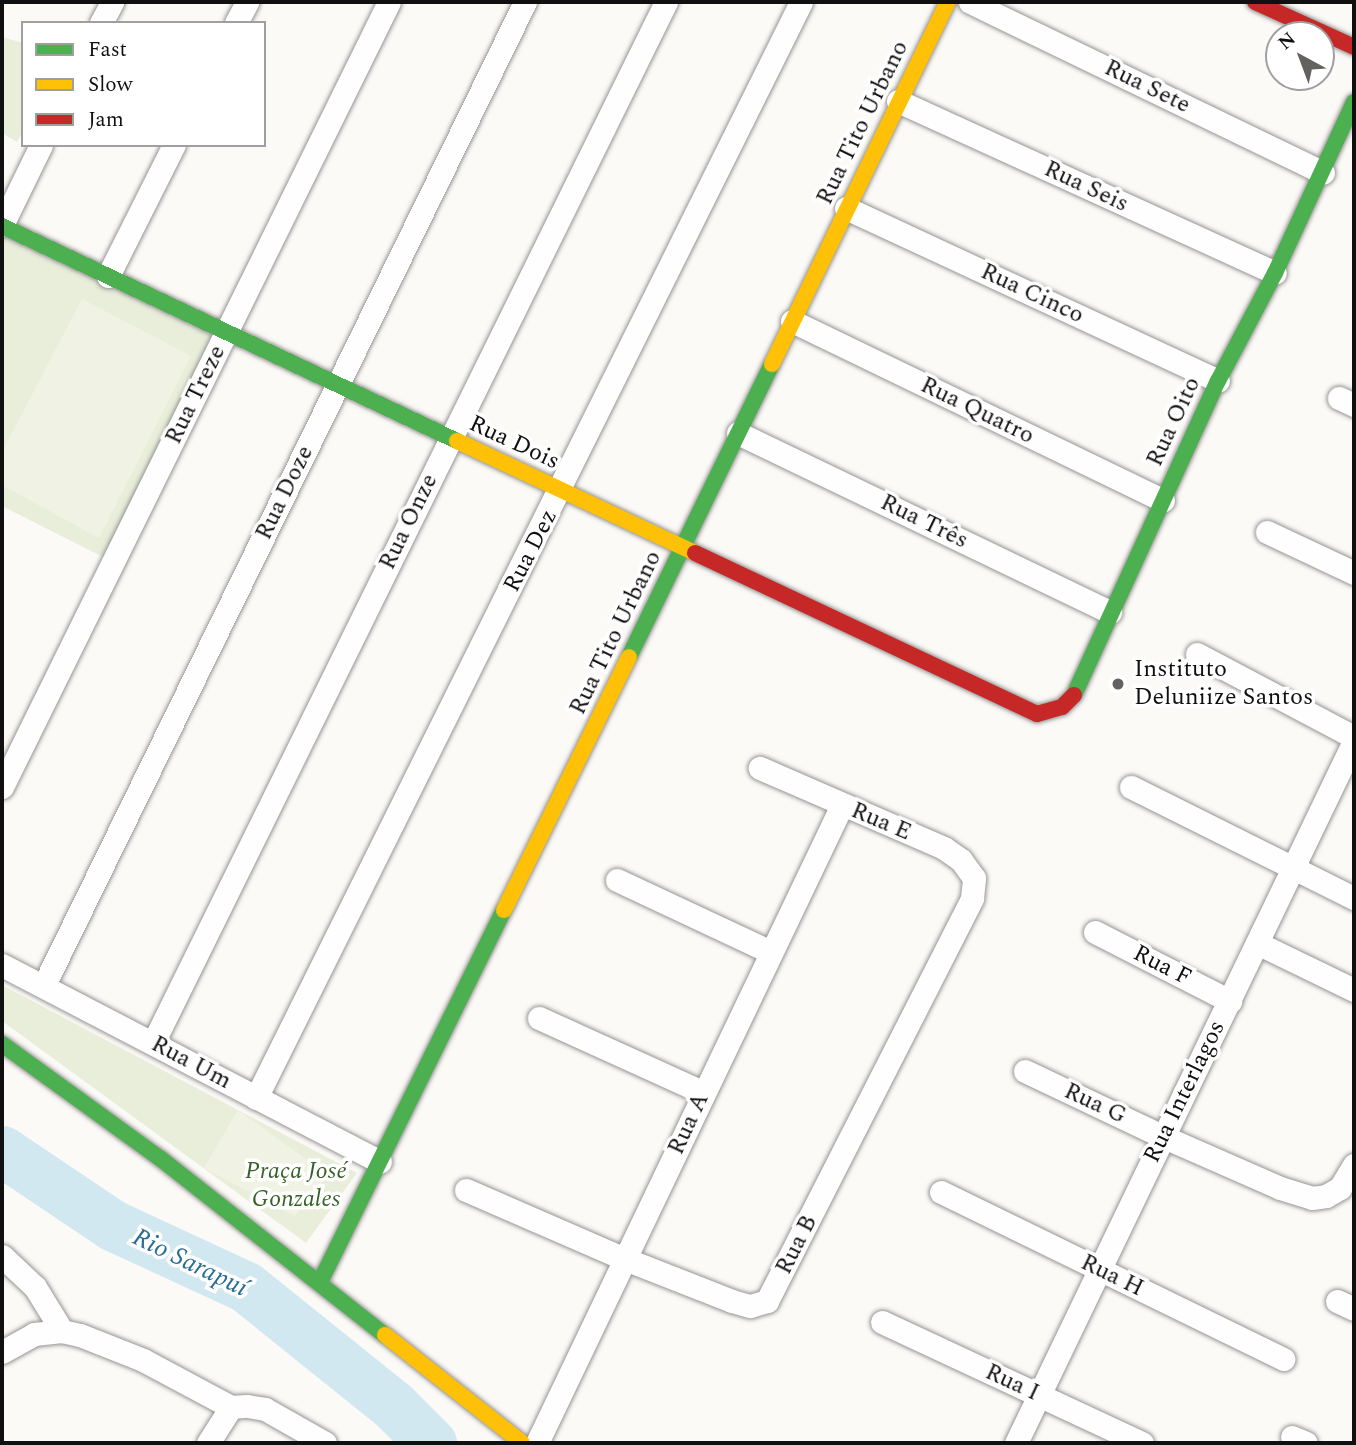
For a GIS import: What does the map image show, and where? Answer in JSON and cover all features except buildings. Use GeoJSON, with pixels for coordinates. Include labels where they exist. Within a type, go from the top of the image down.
{"type":"FeatureCollection","features":[{"type":"Feature","properties":{"kind":"street"},"geometry":{"type":"LineString","coordinates":[[102,21],[112,2]]}},
{"type":"Feature","properties":{"kind":"street"},"geometry":{"type":"LineString","coordinates":[[237,21],[247,2]]}},
{"type":"Feature","properties":{"kind":"street","name":"Rua Treze"},"geometry":{"type":"LineString","coordinates":[[2,787],[389,2]]}},
{"type":"Feature","properties":{"kind":"street","name":"Rua Doze"},"geometry":{"type":"LineString","coordinates":[[44,985],[525,2]]}},
{"type":"Feature","properties":{"kind":"street","name":"Rua Onze"},"geometry":{"type":"LineString","coordinates":[[153,1043],[666,2]]}},
{"type":"Feature","properties":{"kind":"street","name":"Rua Dez"},"geometry":{"type":"LineString","coordinates":[[256,1098],[561,491],[801,2]]}},
{"type":"Feature","properties":{"kind":"street","name":"Rua Tito Urbano"},"geometry":{"type":"LineString","coordinates":[[320,1282],[948,2]]}},
{"type":"Feature","properties":{"kind":"street","name":"Rua Sete"},"geometry":{"type":"LineString","coordinates":[[971,2],[1324,173]]}},
{"type":"Feature","properties":{"kind":"street"},"geometry":{"type":"LineString","coordinates":[[1255,2],[1354,47]]}},
{"type":"Feature","properties":{"kind":"street","name":"Rua Seis"},"geometry":{"type":"LineString","coordinates":[[898,101],[1275,274]]}},
{"type":"Feature","properties":{"kind":"street","name":"Rua Oito"},"geometry":{"type":"LineString","coordinates":[[1007,702],[1037,714],[1062,707],[1074,695],[1218,381],[1275,274],[1324,173],[1354,102]]}},
{"type":"Feature","properties":{"kind":"street"},"geometry":{"type":"LineString","coordinates":[[2,226],[40,147]]}},
{"type":"Feature","properties":{"kind":"street"},"geometry":{"type":"LineString","coordinates":[[108,276],[173,147]]}},
{"type":"Feature","properties":{"kind":"street","name":"Rua Cinco"},"geometry":{"type":"LineString","coordinates":[[846,208],[1218,381]]}},
{"type":"Feature","properties":{"kind":"street","name":"Rua Dois"},"geometry":{"type":"LineString","coordinates":[[2,226],[1007,702]]}},
{"type":"Feature","properties":{"kind":"street","name":"Rua Quatro"},"geometry":{"type":"LineString","coordinates":[[792,321],[1163,500]]}},
{"type":"Feature","properties":{"kind":"street","name":"Rua Três"},"geometry":{"type":"LineString","coordinates":[[738,433],[1110,612]]}},
{"type":"Feature","properties":{"kind":"street"},"geometry":{"type":"LineString","coordinates":[[1267,532],[1354,573]]}},
{"type":"Feature","properties":{"kind":"street"},"geometry":{"type":"LineString","coordinates":[[1197,654],[1354,739]]}},
{"type":"Feature","properties":{"kind":"street","name":"Rua Interlagos"},"geometry":{"type":"LineString","coordinates":[[1016,1443],[1294,869],[1354,739]]}},
{"type":"Feature","properties":{"kind":"street","name":"Rua E"},"geometry":{"type":"LineString","coordinates":[[760,768],[952,854],[971,870],[974,878],[972,898]]}},
{"type":"Feature","properties":{"kind":"street"},"geometry":{"type":"LineString","coordinates":[[1131,787],[1354,898]]}},
{"type":"Feature","properties":{"kind":"street","name":"Rua A"},"geometry":{"type":"LineString","coordinates":[[537,1443],[842,805]]}},
{"type":"Feature","properties":{"kind":"street"},"geometry":{"type":"LineString","coordinates":[[617,880],[771,952]]}},
{"type":"Feature","properties":{"kind":"street","name":"Rua B"},"geometry":{"type":"LineString","coordinates":[[466,1190],[625,1259],[732,1301],[750,1306],[767,1301],[972,898]]}},
{"type":"Feature","properties":{"kind":"street","name":"Rua F"},"geometry":{"type":"LineString","coordinates":[[1095,932],[1230,1000]]}},
{"type":"Feature","properties":{"kind":"street"},"geometry":{"type":"LineString","coordinates":[[1257,943],[1354,990]]}},
{"type":"Feature","properties":{"kind":"street","name":"Rua Um"},"geometry":{"type":"LineString","coordinates":[[2,965],[380,1162]]}},
{"type":"Feature","properties":{"kind":"street"},"geometry":{"type":"LineString","coordinates":[[539,1018],[704,1093]]}},
{"type":"Feature","properties":{"kind":"street"},"geometry":{"type":"LineString","coordinates":[[2,1044],[161,1159],[522,1443]]}},
{"type":"Feature","properties":{"kind":"street","name":"Rua G"},"geometry":{"type":"LineString","coordinates":[[1025,1071],[1164,1137],[1280,1188],[1312,1198],[1326,1196],[1340,1188],[1354,1165]]}},
{"type":"Feature","properties":{"kind":"street","name":"Rua H"},"geometry":{"type":"LineString","coordinates":[[941,1192],[1284,1359]]}},
{"type":"Feature","properties":{"kind":"street"},"geometry":{"type":"LineString","coordinates":[[2,1256],[34,1287],[62,1331]]}},
{"type":"Feature","properties":{"kind":"street","name":"Rua I"},"geometry":{"type":"LineString","coordinates":[[882,1322],[1142,1443]]}},
{"type":"Feature","properties":{"kind":"street"},"geometry":{"type":"LineString","coordinates":[[2,1352],[34,1334],[62,1331],[80,1335],[143,1360],[231,1407],[265,1409],[325,1443]]}},
{"type":"Feature","properties":{"kind":"street"},"geometry":{"type":"LineString","coordinates":[[208,1443],[231,1407]]}},
{"type":"Feature","properties":{"kind":"green space"},"geometry":{"type":"Polygon","coordinates":[[[2,37],[21,42],[21,135],[17,142],[2,133],[2,37]]]}},
{"type":"Feature","properties":{"kind":"green space"},"geometry":{"type":"Polygon","coordinates":[[[2,228],[219,338],[105,558],[2,506],[2,228]]]}},
{"type":"Feature","properties":{"kind":"green space"},"geometry":{"type":"Polygon","coordinates":[[[82,299],[191,356],[99,538],[2,485],[2,452],[82,299]]]}},
{"type":"Feature","properties":{"kind":"green space","name":"Praça José Gonzales"},"geometry":{"type":"Polygon","coordinates":[[[2,985],[357,1173],[306,1243],[2,1021],[2,985]]]}},
{"type":"Feature","properties":{"kind":"green space"},"geometry":{"type":"Polygon","coordinates":[[[238,1110],[328,1175],[295,1216],[204,1168],[238,1110]]]}},
{"type":"Feature","properties":{"kind":"waterway","name":"Rio Sarapuí"},"geometry":{"type":"LineString","coordinates":[[2,1151],[112,1225],[246,1287],[393,1405],[431,1443]]}},
{"type":"Feature","properties":{"kind":"traffic: fast"},"geometry":{"type":"LineString","coordinates":[[1074,695],[1218,381],[1275,273],[1354,102]]}},
{"type":"Feature","properties":{"kind":"traffic: fast"},"geometry":{"type":"LineString","coordinates":[[2,226],[457,441]]}},
{"type":"Feature","properties":{"kind":"traffic: fast"},"geometry":{"type":"LineString","coordinates":[[629,657],[772,364]]}},
{"type":"Feature","properties":{"kind":"traffic: fast"},"geometry":{"type":"LineString","coordinates":[[320,1282],[504,910]]}},
{"type":"Feature","properties":{"kind":"traffic: fast"},"geometry":{"type":"LineString","coordinates":[[2,1044],[161,1159],[385,1335]]}},
{"type":"Feature","properties":{"kind":"traffic: slow"},"geometry":{"type":"LineString","coordinates":[[772,364],[948,2]]}},
{"type":"Feature","properties":{"kind":"traffic: slow"},"geometry":{"type":"LineString","coordinates":[[457,441],[695,553]]}},
{"type":"Feature","properties":{"kind":"traffic: slow"},"geometry":{"type":"LineString","coordinates":[[504,910],[629,657]]}},
{"type":"Feature","properties":{"kind":"traffic: slow"},"geometry":{"type":"LineString","coordinates":[[385,1335],[522,1443]]}},
{"type":"Feature","properties":{"kind":"traffic: jam"},"geometry":{"type":"LineString","coordinates":[[1255,2],[1354,47]]}},
{"type":"Feature","properties":{"kind":"traffic: jam"},"geometry":{"type":"LineString","coordinates":[[695,553],[1037,714],[1062,707],[1074,695]]}},
{"type":"Feature","properties":{"kind":"place","name":"Instituto Deluniize Santos"},"geometry":{"type":"Point","coordinates":[1118,684]}}]}
